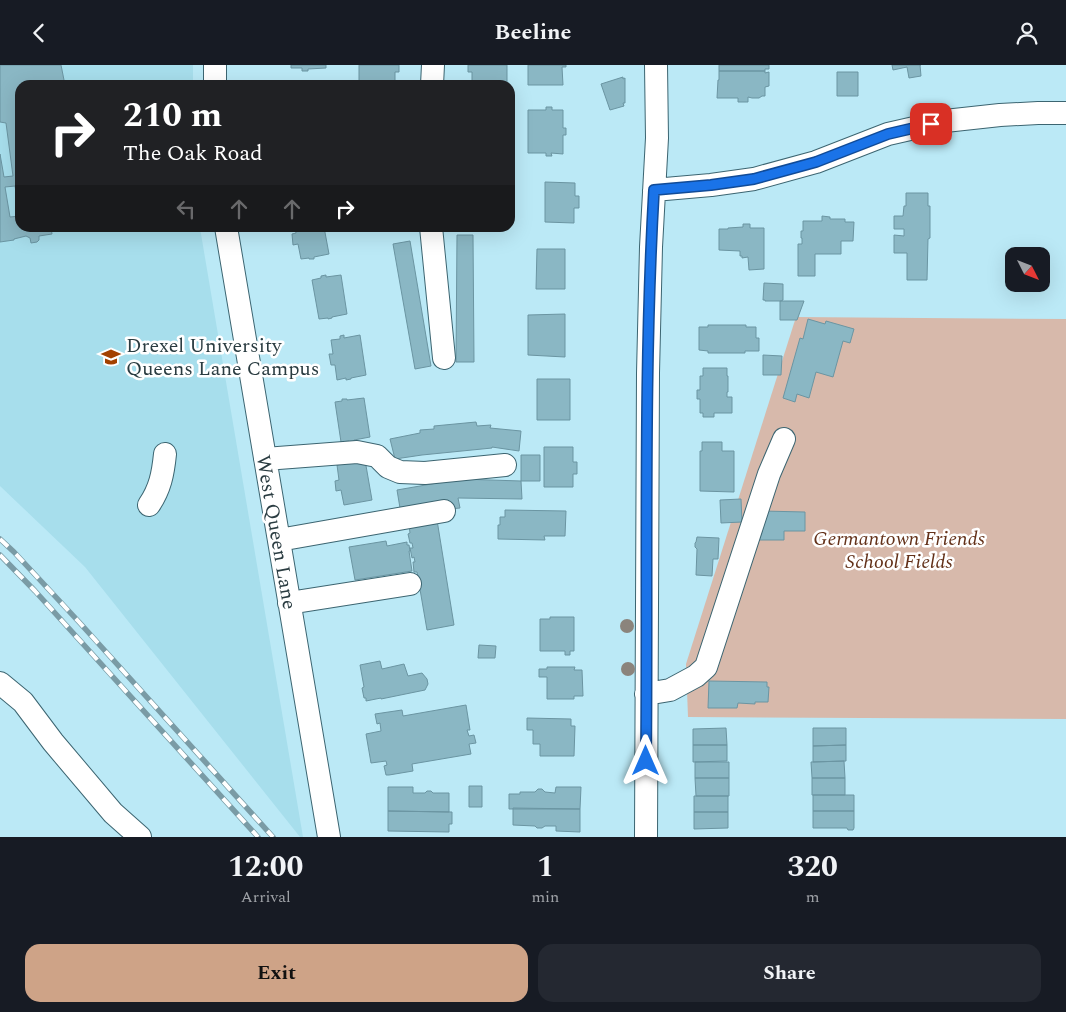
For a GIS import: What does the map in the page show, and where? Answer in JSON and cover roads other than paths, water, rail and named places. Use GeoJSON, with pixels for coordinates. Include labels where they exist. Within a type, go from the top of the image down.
{"type":"FeatureCollection","features":[{"type":"Feature","properties":{"kind":"street"},"geometry":{"type":"LineString","coordinates":[[215,65],[215,80]]}},
{"type":"Feature","properties":{"kind":"street"},"geometry":{"type":"LineString","coordinates":[[432,80],[433,65]]}},
{"type":"Feature","properties":{"kind":"street"},"geometry":{"type":"LineString","coordinates":[[646,837],[648,373],[651,247],[657,137],[656,65]]}},
{"type":"Feature","properties":{"kind":"street"},"geometry":{"type":"LineString","coordinates":[[654,190],[754,179],[816,162],[888,134],[945,121],[1000,115],[1066,113]]}},
{"type":"Feature","properties":{"kind":"street","name":"West Queen Lane"},"geometry":{"type":"LineString","coordinates":[[227,232],[329,837]]}},
{"type":"Feature","properties":{"kind":"street"},"geometry":{"type":"LineString","coordinates":[[432,232],[444,358]]}},
{"type":"Feature","properties":{"kind":"street"},"geometry":{"type":"LineString","coordinates":[[646,694],[670,690],[696,676],[706,667],[769,475],[784,439]]}},
{"type":"Feature","properties":{"kind":"street"},"geometry":{"type":"LineString","coordinates":[[265,459],[357,452],[377,457],[388,467],[400,472],[424,473],[505,465]]}},
{"type":"Feature","properties":{"kind":"street"},"geometry":{"type":"LineString","coordinates":[[149,505],[156,495],[160,483],[165,454]]}},
{"type":"Feature","properties":{"kind":"street"},"geometry":{"type":"LineString","coordinates":[[279,540],[444,511]]}},
{"type":"Feature","properties":{"kind":"street"},"geometry":{"type":"LineString","coordinates":[[289,603],[410,584]]}},
{"type":"Feature","properties":{"kind":"street"},"geometry":{"type":"LineString","coordinates":[[0,683],[23,702],[59,749],[113,813],[140,837]]}},
{"type":"Feature","properties":{"kind":"railway"},"geometry":{"type":"LineString","coordinates":[[0,539],[79,622],[273,837]]}},
{"type":"Feature","properties":{"kind":"railway"},"geometry":{"type":"LineString","coordinates":[[0,555],[35,591],[258,837]]}},
{"type":"Feature","properties":{"kind":"place","name":"Drexel University Queens Lane Campus"},"geometry":{"type":"Point","coordinates":[111,357]}},
{"type":"Feature","properties":{"kind":"park label","name":"Germantown Friends School Fields"},"geometry":{"type":"Point","coordinates":[899,550]}}]}
